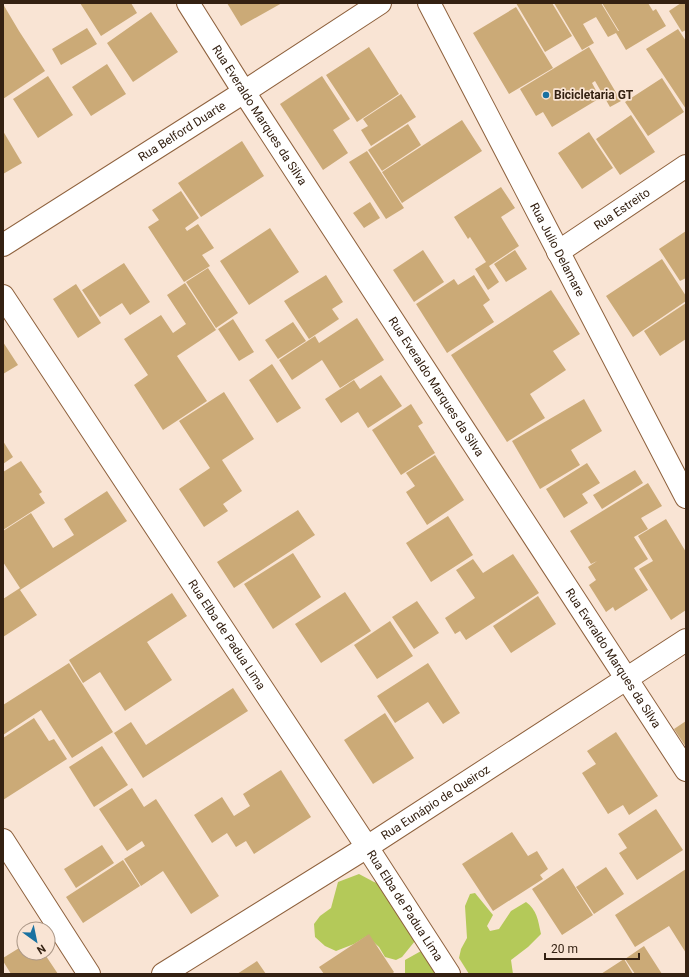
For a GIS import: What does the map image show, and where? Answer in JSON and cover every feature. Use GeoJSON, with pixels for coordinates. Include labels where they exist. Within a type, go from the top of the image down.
{"type":"FeatureCollection","features":[{"type":"Feature","properties":{"kind":"street","name":"Rua Everaldo Marques da Silva"},"geometry":{"type":"LineString","coordinates":[[188,3],[244,92],[686,770]]}},
{"type":"Feature","properties":{"kind":"street","name":"Rua Belford Duarte"},"geometry":{"type":"LineString","coordinates":[[3,245],[244,92],[380,3]]}},
{"type":"Feature","properties":{"kind":"street","name":"Rua Julio Delamare"},"geometry":{"type":"LineString","coordinates":[[429,3],[686,497]]}},
{"type":"Feature","properties":{"kind":"street","name":"Rua Estreito"},"geometry":{"type":"LineString","coordinates":[[558,252],[686,166]]}},
{"type":"Feature","properties":{"kind":"street","name":"Rua Elba de Padua Lima"},"geometry":{"type":"LineString","coordinates":[[3,296],[367,847],[449,974]]}},
{"type":"Feature","properties":{"kind":"street","name":"Rua Eunápio de Queiroz"},"geometry":{"type":"LineString","coordinates":[[163,974],[367,847],[686,640]]}},
{"type":"Feature","properties":{"kind":"street"},"geometry":{"type":"LineString","coordinates":[[3,840],[89,974]]}},
{"type":"Feature","properties":{"kind":"green space"},"geometry":{"type":"Polygon","coordinates":[[[359,874],[374,882],[393,888],[418,927],[415,941],[402,957],[396,960],[385,957],[379,947],[367,936],[354,944],[336,951],[325,946],[315,937],[314,924],[320,916],[331,908],[338,882],[359,874]]]}},
{"type":"Feature","properties":{"kind":"green space"},"geometry":{"type":"Polygon","coordinates":[[[475,893],[493,915],[487,926],[490,931],[499,929],[511,911],[526,902],[535,912],[541,934],[528,947],[511,960],[513,974],[469,974],[459,958],[461,949],[467,938],[465,906],[470,894],[475,893]]]}},
{"type":"Feature","properties":{"kind":"green space"},"geometry":{"type":"Polygon","coordinates":[[[430,946],[448,974],[405,974],[405,960],[430,946]]]}},
{"type":"Feature","properties":{"kind":"building"},"geometry":{"type":"Polygon","coordinates":[[[80,3],[131,3],[137,13],[101,36],[80,3]]]}},
{"type":"Feature","properties":{"kind":"building"},"geometry":{"type":"Polygon","coordinates":[[[227,3],[282,3],[241,26],[227,3]]]}},
{"type":"Feature","properties":{"kind":"building"},"geometry":{"type":"Polygon","coordinates":[[[516,3],[552,3],[572,36],[545,52],[516,3]]]}},
{"type":"Feature","properties":{"kind":"building"},"geometry":{"type":"Polygon","coordinates":[[[554,3],[601,3],[619,31],[602,3],[648,3],[653,11],[656,9],[666,26],[626,50],[616,33],[608,37],[596,17],[583,24],[594,43],[582,50],[554,3]]]}},
{"type":"Feature","properties":{"kind":"building"},"geometry":{"type":"Polygon","coordinates":[[[681,3],[686,3],[686,30],[682,32],[669,11],[681,3]]]}},
{"type":"Feature","properties":{"kind":"building"},"geometry":{"type":"Polygon","coordinates":[[[3,4],[45,71],[3,99],[3,4]]]}},
{"type":"Feature","properties":{"kind":"building"},"geometry":{"type":"Polygon","coordinates":[[[516,7],[553,68],[509,94],[473,33],[516,7]]]}},
{"type":"Feature","properties":{"kind":"building"},"geometry":{"type":"Polygon","coordinates":[[[151,12],[178,52],[133,82],[107,43],[151,12]]]}},
{"type":"Feature","properties":{"kind":"building"},"geometry":{"type":"Polygon","coordinates":[[[87,28],[97,44],[61,65],[52,49],[87,28]]]}},
{"type":"Feature","properties":{"kind":"building"},"geometry":{"type":"Polygon","coordinates":[[[678,29],[686,41],[686,109],[646,49],[678,29]]]}},
{"type":"Feature","properties":{"kind":"building"},"geometry":{"type":"Polygon","coordinates":[[[369,47],[399,94],[357,122],[326,75],[369,47]]]}},
{"type":"Feature","properties":{"kind":"building"},"geometry":{"type":"Polygon","coordinates":[[[589,47],[621,101],[610,107],[595,81],[592,83],[600,98],[552,127],[543,112],[536,116],[520,89],[589,47]]]}},
{"type":"Feature","properties":{"kind":"building"},"geometry":{"type":"Polygon","coordinates":[[[107,64],[126,94],[91,116],[72,87],[107,64]]]}},
{"type":"Feature","properties":{"kind":"building"},"geometry":{"type":"Polygon","coordinates":[[[48,76],[73,115],[38,138],[13,99],[48,76]]]}},
{"type":"Feature","properties":{"kind":"building"},"geometry":{"type":"Polygon","coordinates":[[[322,76],[350,119],[333,130],[348,153],[323,170],[280,104],[322,76]]]}},
{"type":"Feature","properties":{"kind":"building"},"geometry":{"type":"Polygon","coordinates":[[[662,78],[684,112],[648,136],[625,102],[662,78]]]}},
{"type":"Feature","properties":{"kind":"building"},"geometry":{"type":"Polygon","coordinates":[[[401,94],[416,117],[371,146],[361,130],[368,126],[363,119],[401,94]]]}},
{"type":"Feature","properties":{"kind":"building"},"geometry":{"type":"Polygon","coordinates":[[[631,115],[655,152],[620,175],[596,139],[631,115]]]}},
{"type":"Feature","properties":{"kind":"building"},"geometry":{"type":"Polygon","coordinates":[[[462,120],[482,151],[402,203],[382,172],[462,120]]]}},
{"type":"Feature","properties":{"kind":"building"},"geometry":{"type":"Polygon","coordinates":[[[408,124],[421,145],[382,171],[368,150],[408,124]]]}},
{"type":"Feature","properties":{"kind":"building"},"geometry":{"type":"Polygon","coordinates":[[[3,131],[22,163],[3,174],[3,131]]]}},
{"type":"Feature","properties":{"kind":"building"},"geometry":{"type":"Polygon","coordinates":[[[589,132],[613,168],[582,189],[558,153],[589,132]]]}},
{"type":"Feature","properties":{"kind":"building"},"geometry":{"type":"Polygon","coordinates":[[[242,141],[264,176],[201,217],[178,183],[242,141]]]}},
{"type":"Feature","properties":{"kind":"building"},"geometry":{"type":"Polygon","coordinates":[[[367,151],[404,208],[386,219],[349,162],[367,151]]]}},
{"type":"Feature","properties":{"kind":"building"},"geometry":{"type":"Polygon","coordinates":[[[501,187],[515,208],[501,217],[519,246],[489,266],[499,282],[488,290],[475,269],[486,262],[470,237],[468,239],[454,217],[501,187]]]}},
{"type":"Feature","properties":{"kind":"building"},"geometry":{"type":"Polygon","coordinates":[[[181,191],[199,218],[185,228],[187,231],[198,224],[214,248],[202,255],[210,266],[184,282],[148,227],[159,220],[152,210],[181,191]]]}},
{"type":"Feature","properties":{"kind":"building"},"geometry":{"type":"Polygon","coordinates":[[[370,202],[380,218],[364,228],[353,213],[370,202]]]}},
{"type":"Feature","properties":{"kind":"building"},"geometry":{"type":"Polygon","coordinates":[[[270,228],[299,272],[249,305],[220,261],[270,228]]]}},
{"type":"Feature","properties":{"kind":"building"},"geometry":{"type":"Polygon","coordinates":[[[686,231],[686,278],[680,281],[659,249],[686,231]]]}},
{"type":"Feature","properties":{"kind":"building"},"geometry":{"type":"Polygon","coordinates":[[[423,250],[444,282],[414,302],[393,270],[423,250]]]}},
{"type":"Feature","properties":{"kind":"building"},"geometry":{"type":"Polygon","coordinates":[[[515,250],[527,269],[506,282],[494,264],[515,250]]]}},
{"type":"Feature","properties":{"kind":"building"},"geometry":{"type":"Polygon","coordinates":[[[662,259],[686,296],[686,301],[633,337],[606,296],[662,259]]]}},
{"type":"Feature","properties":{"kind":"building"},"geometry":{"type":"Polygon","coordinates":[[[124,263],[150,302],[130,315],[122,303],[100,317],[82,290],[124,263]]]}},
{"type":"Feature","properties":{"kind":"building"},"geometry":{"type":"Polygon","coordinates":[[[208,268],[238,313],[216,328],[186,282],[208,268]]]}},
{"type":"Feature","properties":{"kind":"building"},"geometry":{"type":"Polygon","coordinates":[[[326,275],[343,302],[332,309],[339,319],[309,339],[284,301],[326,275]]]}},
{"type":"Feature","properties":{"kind":"building"},"geometry":{"type":"Polygon","coordinates":[[[474,275],[490,300],[483,305],[494,322],[447,353],[416,304],[454,279],[458,285],[474,275]]]}},
{"type":"Feature","properties":{"kind":"building"},"geometry":{"type":"Polygon","coordinates":[[[185,283],[216,330],[177,356],[207,401],[163,430],[134,385],[148,375],[124,339],[161,315],[173,333],[186,324],[167,295],[185,283]]]}},
{"type":"Feature","properties":{"kind":"building"},"geometry":{"type":"Polygon","coordinates":[[[76,284],[101,323],[78,338],[53,299],[76,284]]]}},
{"type":"Feature","properties":{"kind":"building"},"geometry":{"type":"Polygon","coordinates":[[[551,290],[580,334],[553,351],[566,370],[530,394],[545,418],[507,442],[451,355],[551,290]]]}},
{"type":"Feature","properties":{"kind":"building"},"geometry":{"type":"Polygon","coordinates":[[[686,303],[686,339],[660,356],[644,331],[686,303]]]}},
{"type":"Feature","properties":{"kind":"building"},"geometry":{"type":"Polygon","coordinates":[[[357,318],[384,360],[340,388],[322,360],[292,380],[279,360],[315,336],[319,343],[357,318]]]}},
{"type":"Feature","properties":{"kind":"building"},"geometry":{"type":"Polygon","coordinates":[[[233,319],[254,352],[239,361],[218,329],[233,319]]]}},
{"type":"Feature","properties":{"kind":"building"},"geometry":{"type":"Polygon","coordinates":[[[293,322],[306,341],[278,359],[265,340],[293,322]]]}},
{"type":"Feature","properties":{"kind":"building"},"geometry":{"type":"Polygon","coordinates":[[[3,342],[18,365],[3,374],[3,342]]]}},
{"type":"Feature","properties":{"kind":"building"},"geometry":{"type":"Polygon","coordinates":[[[272,364],[301,408],[277,423],[249,380],[272,364]]]}},
{"type":"Feature","properties":{"kind":"building"},"geometry":{"type":"Polygon","coordinates":[[[381,375],[402,406],[368,428],[358,412],[341,423],[325,399],[354,380],[360,389],[381,375]]]}},
{"type":"Feature","properties":{"kind":"building"},"geometry":{"type":"Polygon","coordinates":[[[224,392],[254,439],[222,460],[242,491],[223,504],[228,511],[204,527],[179,489],[210,468],[179,421],[224,392]]]}},
{"type":"Feature","properties":{"kind":"building"},"geometry":{"type":"Polygon","coordinates":[[[584,399],[602,431],[571,450],[580,465],[540,489],[512,441],[584,399]]]}},
{"type":"Feature","properties":{"kind":"building"},"geometry":{"type":"Polygon","coordinates":[[[411,404],[423,423],[418,426],[435,453],[401,475],[372,430],[411,404]]]}},
{"type":"Feature","properties":{"kind":"building"},"geometry":{"type":"Polygon","coordinates":[[[3,441],[13,457],[3,464],[3,441]]]}},
{"type":"Feature","properties":{"kind":"building"},"geometry":{"type":"Polygon","coordinates":[[[435,455],[464,500],[427,525],[406,492],[415,486],[406,473],[435,455]]]}},
{"type":"Feature","properties":{"kind":"building"},"geometry":{"type":"Polygon","coordinates":[[[21,461],[42,492],[39,494],[45,503],[3,530],[3,472],[21,461]]]}},
{"type":"Feature","properties":{"kind":"building"},"geometry":{"type":"Polygon","coordinates":[[[587,463],[600,483],[582,494],[588,503],[564,518],[546,489],[587,463]]]}},
{"type":"Feature","properties":{"kind":"building"},"geometry":{"type":"Polygon","coordinates":[[[635,470],[643,483],[602,509],[593,495],[635,470]]]}},
{"type":"Feature","properties":{"kind":"building"},"geometry":{"type":"Polygon","coordinates":[[[648,483],[662,506],[641,518],[648,529],[634,537],[648,559],[634,568],[648,590],[615,611],[613,607],[606,612],[589,585],[596,580],[588,567],[597,561],[591,564],[570,531],[648,483]]]}},
{"type":"Feature","properties":{"kind":"building"},"geometry":{"type":"Polygon","coordinates":[[[107,491],[127,521],[20,590],[37,615],[3,637],[3,599],[20,588],[3,562],[3,531],[31,513],[53,548],[74,535],[64,519],[107,491]]]}},
{"type":"Feature","properties":{"kind":"building"},"geometry":{"type":"Polygon","coordinates":[[[298,510],[315,535],[234,588],[217,562],[298,510]]]}},
{"type":"Feature","properties":{"kind":"building"},"geometry":{"type":"Polygon","coordinates":[[[448,516],[473,555],[431,582],[406,543],[448,516]]]}},
{"type":"Feature","properties":{"kind":"building"},"geometry":{"type":"Polygon","coordinates":[[[666,519],[686,552],[686,610],[671,620],[639,569],[653,561],[638,536],[666,519]]]}},
{"type":"Feature","properties":{"kind":"building"},"geometry":{"type":"Polygon","coordinates":[[[293,553],[321,597],[273,629],[244,584],[293,553]]]}},
{"type":"Feature","properties":{"kind":"building"},"geometry":{"type":"Polygon","coordinates":[[[513,554],[539,593],[466,640],[460,631],[455,634],[445,618],[475,598],[456,570],[473,559],[483,573],[513,554]]]}},
{"type":"Feature","properties":{"kind":"building"},"geometry":{"type":"Polygon","coordinates":[[[345,592],[371,631],[321,663],[295,624],[345,592]]]}},
{"type":"Feature","properties":{"kind":"building"},"geometry":{"type":"Polygon","coordinates":[[[172,593],[187,616],[147,642],[172,680],[125,711],[100,672],[83,683],[69,660],[172,593]]]}},
{"type":"Feature","properties":{"kind":"building"},"geometry":{"type":"Polygon","coordinates":[[[538,596],[556,624],[511,653],[493,626],[538,596]]]}},
{"type":"Feature","properties":{"kind":"building"},"geometry":{"type":"Polygon","coordinates":[[[417,601],[439,633],[414,649],[392,617],[417,601]]]}},
{"type":"Feature","properties":{"kind":"building"},"geometry":{"type":"Polygon","coordinates":[[[390,621],[413,656],[377,679],[354,645],[390,621]]]}},
{"type":"Feature","properties":{"kind":"building"},"geometry":{"type":"Polygon","coordinates":[[[69,663],[113,732],[72,758],[41,710],[3,735],[3,705],[69,663]]]}},
{"type":"Feature","properties":{"kind":"building"},"geometry":{"type":"Polygon","coordinates":[[[428,663],[460,713],[443,724],[428,702],[395,723],[377,696],[428,663]]]}},
{"type":"Feature","properties":{"kind":"building"},"geometry":{"type":"Polygon","coordinates":[[[233,688],[248,711],[143,778],[114,733],[131,722],[146,745],[233,688]]]}},
{"type":"Feature","properties":{"kind":"building"},"geometry":{"type":"Polygon","coordinates":[[[385,713],[414,758],[373,784],[344,740],[385,713]]]}},
{"type":"Feature","properties":{"kind":"building"},"geometry":{"type":"Polygon","coordinates":[[[34,718],[49,741],[54,739],[67,759],[3,800],[3,738],[34,718]]]}},
{"type":"Feature","properties":{"kind":"building"},"geometry":{"type":"Polygon","coordinates":[[[686,721],[686,747],[674,729],[686,721]]]}},
{"type":"Feature","properties":{"kind":"building"},"geometry":{"type":"Polygon","coordinates":[[[616,732],[658,796],[629,815],[623,805],[608,814],[582,773],[596,764],[587,751],[616,732]]]}},
{"type":"Feature","properties":{"kind":"building"},"geometry":{"type":"Polygon","coordinates":[[[102,746],[128,785],[94,807],[69,767],[102,746]]]}},
{"type":"Feature","properties":{"kind":"building"},"geometry":{"type":"Polygon","coordinates":[[[281,770],[311,817],[254,854],[246,841],[236,847],[227,833],[212,843],[194,815],[222,797],[234,816],[250,806],[243,794],[281,770]]]}},
{"type":"Feature","properties":{"kind":"building"},"geometry":{"type":"Polygon","coordinates":[[[132,788],[144,807],[156,799],[219,896],[191,914],[163,871],[141,886],[124,859],[145,846],[142,841],[127,851],[99,809],[132,788]]]}},
{"type":"Feature","properties":{"kind":"building"},"geometry":{"type":"Polygon","coordinates":[[[656,809],[683,850],[637,880],[619,853],[627,848],[618,834],[656,809]]]}},
{"type":"Feature","properties":{"kind":"building"},"geometry":{"type":"Polygon","coordinates":[[[512,832],[528,856],[537,851],[548,869],[540,875],[543,879],[493,911],[462,864],[512,832]]]}},
{"type":"Feature","properties":{"kind":"building"},"geometry":{"type":"Polygon","coordinates":[[[102,845],[114,863],[76,888],[64,869],[102,845]]]}},
{"type":"Feature","properties":{"kind":"building"},"geometry":{"type":"Polygon","coordinates":[[[123,860],[140,886],[83,923],[66,897],[123,860]]]}},
{"type":"Feature","properties":{"kind":"building"},"geometry":{"type":"Polygon","coordinates":[[[606,867],[624,894],[594,914],[576,887],[606,867]]]}},
{"type":"Feature","properties":{"kind":"building"},"geometry":{"type":"Polygon","coordinates":[[[563,868],[593,915],[562,935],[532,889],[563,868]]]}},
{"type":"Feature","properties":{"kind":"building"},"geometry":{"type":"Polygon","coordinates":[[[686,869],[686,953],[669,926],[635,947],[615,915],[686,869]]]}},
{"type":"Feature","properties":{"kind":"building"},"geometry":{"type":"Polygon","coordinates":[[[369,934],[394,972],[392,974],[324,974],[319,967],[369,934]]]}},
{"type":"Feature","properties":{"kind":"building"},"geometry":{"type":"Polygon","coordinates":[[[644,946],[662,974],[635,974],[625,959],[644,946]]]}},
{"type":"Feature","properties":{"kind":"building"},"geometry":{"type":"Polygon","coordinates":[[[16,950],[16,961],[49,961],[58,974],[11,974],[3,961],[3,958],[16,950]]]}},
{"type":"Feature","properties":{"kind":"building"},"geometry":{"type":"Polygon","coordinates":[[[624,959],[633,974],[601,974],[604,972],[624,959]]]}},
{"type":"Feature","properties":{"kind":"building"},"geometry":{"type":"Polygon","coordinates":[[[257,961],[266,974],[237,974],[257,961]]]}},
{"type":"Feature","properties":{"kind":"place","name":"Bicicletaria GT"},"geometry":{"type":"Point","coordinates":[546,95]}}]}
